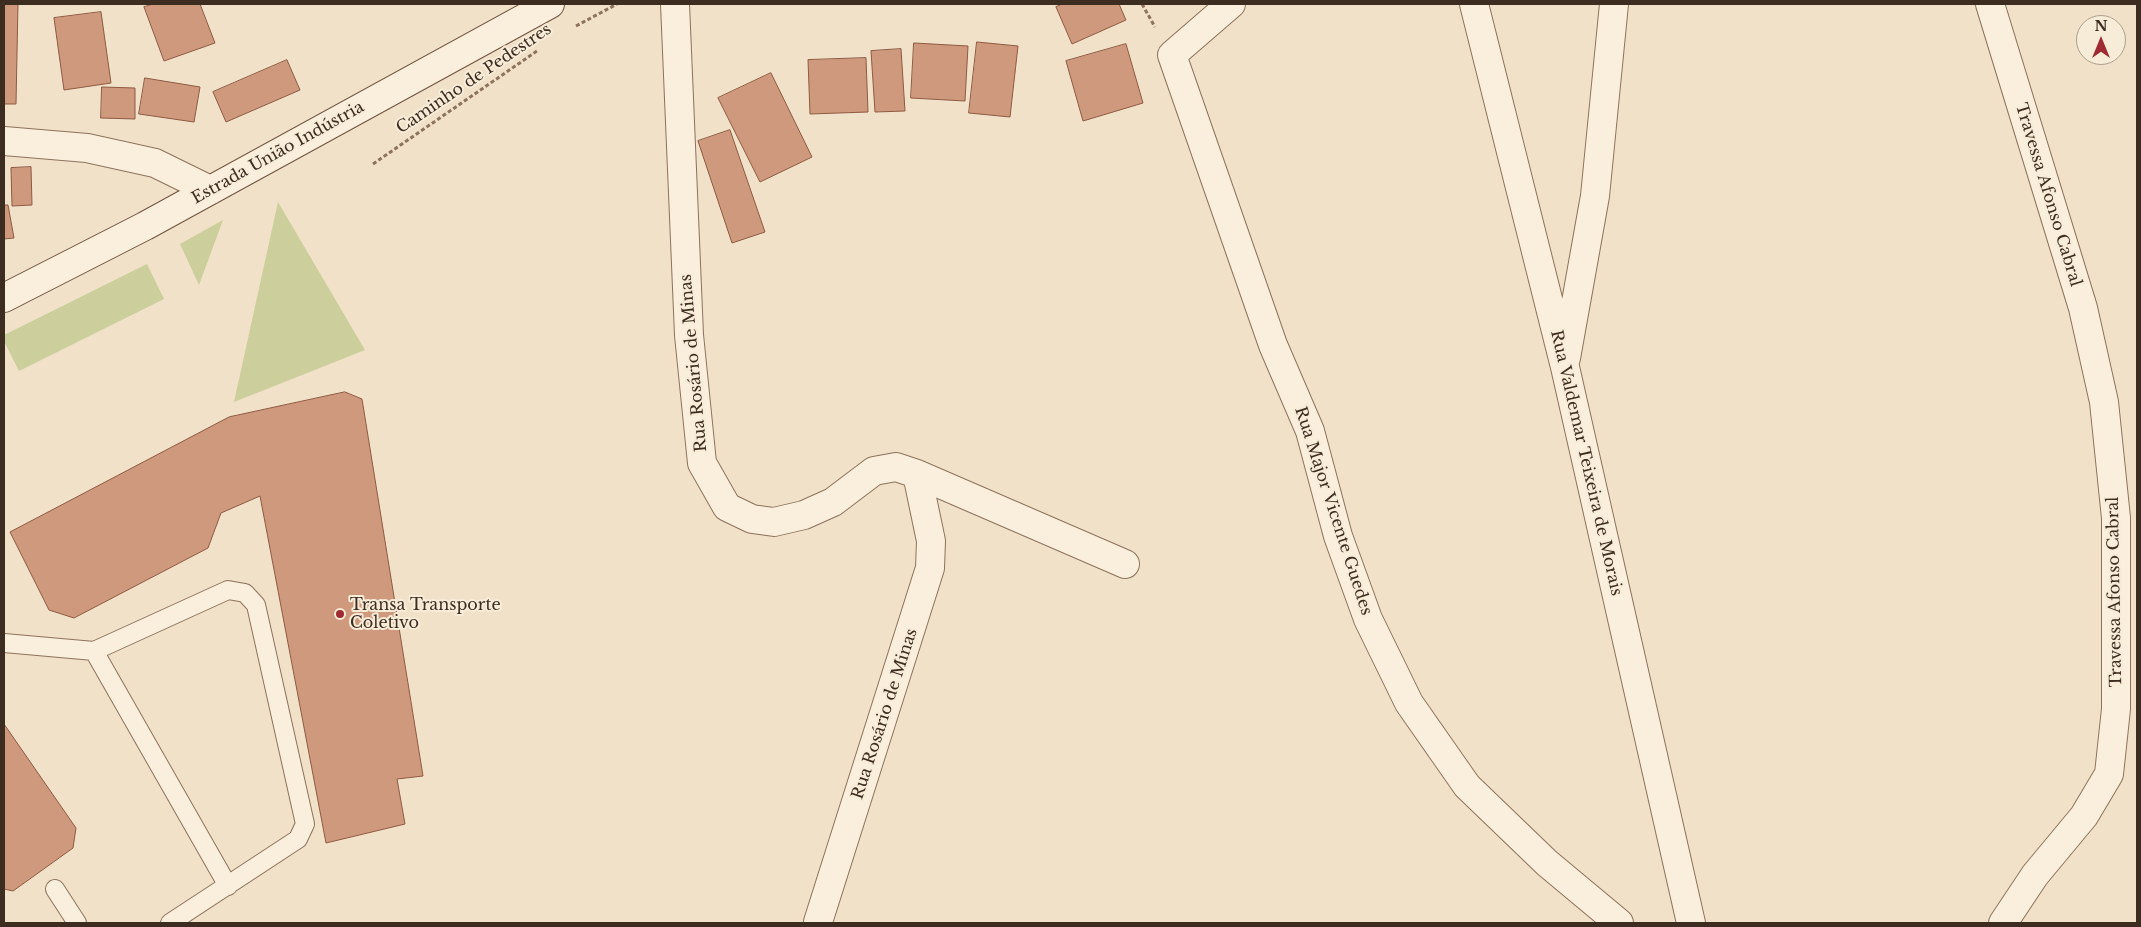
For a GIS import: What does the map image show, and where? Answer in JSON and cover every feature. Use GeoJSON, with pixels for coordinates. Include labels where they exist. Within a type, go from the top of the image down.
{"type":"FeatureCollection","features":[{"type":"Feature","properties":{"kind":"street","name":"Estrada União Indústria"},"geometry":{"type":"LineString","coordinates":[[4,298],[145,226],[550,4]]}},
{"type":"Feature","properties":{"kind":"street","name":"Rua Rosário de Minas"},"geometry":{"type":"LineString","coordinates":[[675,4],[689,335],[702,464],[727,507],[752,519],[774,522],[804,515],[833,502],[874,471],[896,467],[917,474],[1125,564]]}},
{"type":"Feature","properties":{"kind":"street","name":"Rua Major Vicente Guedes"},"geometry":{"type":"LineString","coordinates":[[1231,4],[1172,55],[1273,345],[1310,431],[1338,536],[1368,619],[1409,703],[1467,786],[1547,862],[1619,923]]}},
{"type":"Feature","properties":{"kind":"street","name":"Rua Valdemar Teixeira de Morais"},"geometry":{"type":"LineString","coordinates":[[1474,4],[1565,367],[1691,923]]}},
{"type":"Feature","properties":{"kind":"street"},"geometry":{"type":"LineString","coordinates":[[1565,367],[1596,196],[1614,4]]}},
{"type":"Feature","properties":{"kind":"street","name":"Travessa Afonso Cabral"},"geometry":{"type":"LineString","coordinates":[[1990,4],[2083,308],[2104,402],[2116,518],[2116,709],[2109,774],[2084,816],[2036,875],[2003,923]]}},
{"type":"Feature","properties":{"kind":"street"},"geometry":{"type":"LineString","coordinates":[[4,142],[87,148],[155,163],[210,190]]}},
{"type":"Feature","properties":{"kind":"street","name":"Rua Rosário de Minas"},"geometry":{"type":"LineString","coordinates":[[818,922],[930,568],[931,541],[917,474]]}},
{"type":"Feature","properties":{"kind":"lane"},"geometry":{"type":"LineString","coordinates":[[4,643],[94,651],[228,590],[245,594],[256,605],[305,824],[298,839],[170,923]]}},
{"type":"Feature","properties":{"kind":"lane"},"geometry":{"type":"LineString","coordinates":[[94,651],[228,886]]}},
{"type":"Feature","properties":{"kind":"lane"},"geometry":{"type":"LineString","coordinates":[[55,889],[77,923]]}},
{"type":"Feature","properties":{"kind":"path","name":"Caminho de Pedestres"},"geometry":{"type":"LineString","coordinates":[[568,30],[617,4]]}},
{"type":"Feature","properties":{"kind":"path","name":"Caminho de Pedestres"},"geometry":{"type":"LineString","coordinates":[[373,164],[544,46]]}},
{"type":"Feature","properties":{"kind":"green space"},"geometry":{"type":"Polygon","coordinates":[[[278,202],[365,350],[234,402],[278,202]]]}},
{"type":"Feature","properties":{"kind":"green space"},"geometry":{"type":"Polygon","coordinates":[[[223,220],[199,285],[180,244],[223,220]]]}},
{"type":"Feature","properties":{"kind":"green space"},"geometry":{"type":"Polygon","coordinates":[[[147,264],[164,299],[19,371],[4,341],[4,335],[147,264]]]}},
{"type":"Feature","properties":{"kind":"building"},"geometry":{"type":"Polygon","coordinates":[[[4,4],[18,4],[16,104],[4,104],[4,4]]]}},
{"type":"Feature","properties":{"kind":"building"},"geometry":{"type":"Polygon","coordinates":[[[154,4],[200,4],[215,43],[164,61],[144,7],[154,4]]]}},
{"type":"Feature","properties":{"kind":"building"},"geometry":{"type":"Polygon","coordinates":[[[1063,4],[1119,4],[1126,20],[1072,44],[1056,7],[1063,4]]]}},
{"type":"Feature","properties":{"kind":"building"},"geometry":{"type":"Polygon","coordinates":[[[101,12],[111,83],[64,90],[54,18],[101,12]]]}},
{"type":"Feature","properties":{"kind":"building"},"geometry":{"type":"Polygon","coordinates":[[[977,42],[1018,46],[1010,117],[969,113],[977,42]]]}},
{"type":"Feature","properties":{"kind":"building"},"geometry":{"type":"Polygon","coordinates":[[[914,43],[968,46],[965,101],[911,98],[914,43]]]}},
{"type":"Feature","properties":{"kind":"building"},"geometry":{"type":"Polygon","coordinates":[[[1126,44],[1143,103],[1083,121],[1066,61],[1126,44]]]}},
{"type":"Feature","properties":{"kind":"building"},"geometry":{"type":"Polygon","coordinates":[[[901,49],[905,111],[875,112],[871,51],[901,49]]]}},
{"type":"Feature","properties":{"kind":"building"},"geometry":{"type":"Polygon","coordinates":[[[866,58],[868,112],[810,114],[808,60],[866,58]]]}},
{"type":"Feature","properties":{"kind":"building"},"geometry":{"type":"Polygon","coordinates":[[[287,60],[300,90],[226,122],[213,92],[287,60]]]}},
{"type":"Feature","properties":{"kind":"building"},"geometry":{"type":"Polygon","coordinates":[[[771,73],[812,157],[760,182],[718,98],[771,73]]]}},
{"type":"Feature","properties":{"kind":"building"},"geometry":{"type":"Polygon","coordinates":[[[145,78],[200,87],[194,122],[139,114],[145,78]]]}},
{"type":"Feature","properties":{"kind":"building"},"geometry":{"type":"Polygon","coordinates":[[[102,87],[135,88],[135,119],[101,118],[102,87]]]}},
{"type":"Feature","properties":{"kind":"building"},"geometry":{"type":"Polygon","coordinates":[[[730,130],[765,232],[732,243],[698,141],[730,130]]]}},
{"type":"Feature","properties":{"kind":"building"},"geometry":{"type":"Polygon","coordinates":[[[31,167],[32,205],[12,206],[11,168],[31,167]]]}},
{"type":"Feature","properties":{"kind":"building"},"geometry":{"type":"Polygon","coordinates":[[[4,205],[8,205],[14,238],[4,239],[4,205]]]}},
{"type":"Feature","properties":{"kind":"building","name":"Transa Transporte Coletivo"},"geometry":{"type":"Polygon","coordinates":[[[345,392],[362,399],[423,776],[397,779],[405,824],[326,843],[260,496],[221,513],[208,548],[74,618],[49,610],[10,532],[229,417],[345,392]]]}},
{"type":"Feature","properties":{"kind":"building"},"geometry":{"type":"Polygon","coordinates":[[[4,724],[76,828],[73,848],[13,891],[4,889],[4,724]]]}},
{"type":"Feature","properties":{"kind":"place","name":"Transa Transporte Coletivo"},"geometry":{"type":"Point","coordinates":[340,614]}}]}
